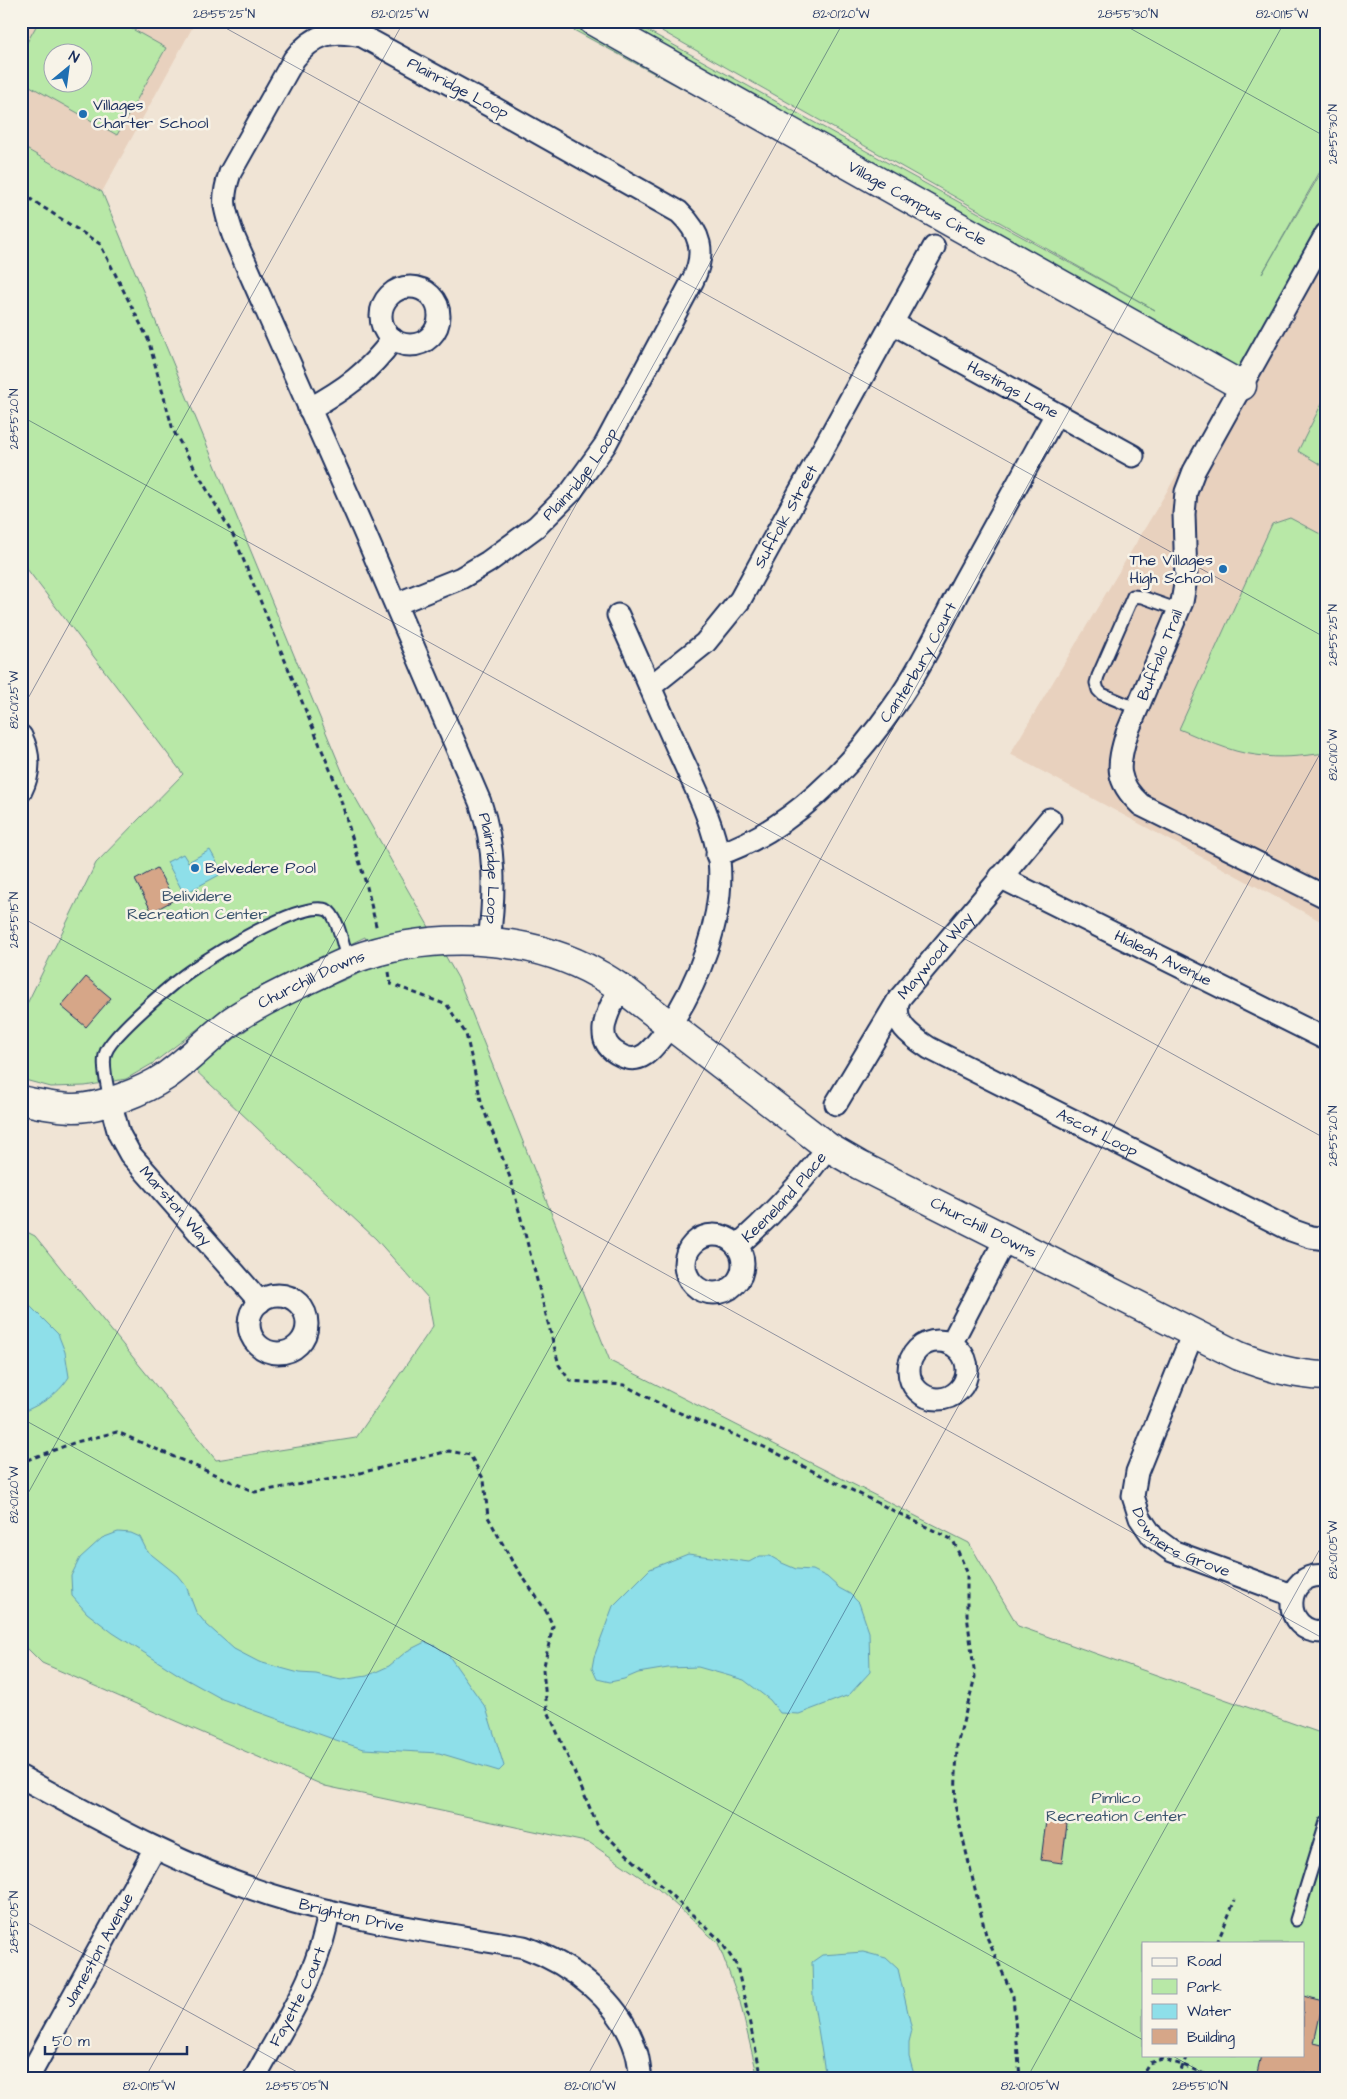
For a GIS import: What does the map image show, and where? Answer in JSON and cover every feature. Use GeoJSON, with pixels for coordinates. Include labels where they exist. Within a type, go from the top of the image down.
{"type":"FeatureCollection","features":[{"type":"Feature","properties":{"kind":"street","name":"Village Campus Circle"},"geometry":{"type":"LineString","coordinates":[[593,21],[1242,386]]}},
{"type":"Feature","properties":{"kind":"street","name":"Plainridge Loop"},"geometry":{"type":"LineString","coordinates":[[396,604],[461,578],[488,562],[537,526],[571,492],[605,445],[694,280],[700,264],[701,254],[696,232],[678,212],[362,36],[347,33],[318,36],[304,46],[294,59],[230,173],[224,192],[224,211],[466,766],[489,826],[494,884],[489,941]]}},
{"type":"Feature","properties":{"kind":"street","name":"Buffalo Trail"},"geometry":{"type":"LineString","coordinates":[[1326,234],[1194,471],[1186,492],[1184,514],[1186,578],[1179,610],[1120,755],[1120,773],[1128,792],[1142,805],[1156,814],[1326,897]]}},
{"type":"Feature","properties":{"kind":"street","name":"Suffolk Street"},"geometry":{"type":"LineString","coordinates":[[650,687],[706,643],[740,600],[934,247]]}},
{"type":"Feature","properties":{"kind":"street","name":"Hastings Lane"},"geometry":{"type":"LineString","coordinates":[[892,323],[1133,456]]}},
{"type":"Feature","properties":{"kind":"street"},"geometry":{"type":"LineString","coordinates":[[309,409],[343,390],[364,374],[380,358],[393,339]]}},
{"type":"Feature","properties":{"kind":"street","name":"Canterbury Court"},"geometry":{"type":"LineString","coordinates":[[717,854],[738,848],[763,834],[801,807],[852,759],[894,705],[1056,414]]}},
{"type":"Feature","properties":{"kind":"street"},"geometry":{"type":"LineString","coordinates":[[618,615],[692,780],[710,826],[717,854],[719,886],[710,941],[688,995],[651,1052],[639,1058],[626,1058],[614,1052],[606,1042],[603,1030],[606,1017],[620,988]]}},
{"type":"Feature","properties":{"kind":"street"},"geometry":{"type":"LineString","coordinates":[[21,736],[27,747],[29,765],[26,782],[21,791]]}},
{"type":"Feature","properties":{"kind":"street","name":"Maywood Way"},"geometry":{"type":"LineString","coordinates":[[836,1104],[898,999],[1050,819]]}},
{"type":"Feature","properties":{"kind":"street","name":"Hialeah Avenue"},"geometry":{"type":"LineString","coordinates":[[1000,877],[1326,1039]]}},
{"type":"Feature","properties":{"kind":"street","name":"Churchill Downs"},"geometry":{"type":"LineString","coordinates":[[21,1100],[48,1106],[76,1108],[110,1101],[145,1087],[166,1076],[234,1020],[269,999],[348,962],[384,951],[448,941],[489,941],[536,949],[597,973],[620,988],[670,1024],[828,1146],[898,1186],[1006,1238],[1238,1356],[1274,1370],[1310,1376],[1326,1376]]}},
{"type":"Feature","properties":{"kind":"street","name":"Ascot Loop"},"geometry":{"type":"LineString","coordinates":[[898,999],[895,1010],[901,1025],[913,1037],[929,1048],[1291,1230],[1311,1237],[1326,1239]]}},
{"type":"Feature","properties":{"kind":"street","name":"Marston Way"},"geometry":{"type":"LineString","coordinates":[[110,1101],[119,1134],[130,1154],[260,1302]]}},
{"type":"Feature","properties":{"kind":"street","name":"Keeneland Place"},"geometry":{"type":"LineString","coordinates":[[737,1246],[786,1200],[806,1178],[828,1146]]}},
{"type":"Feature","properties":{"kind":"street"},"geometry":{"type":"LineString","coordinates":[[951,1344],[1006,1238]]}},
{"type":"Feature","properties":{"kind":"street","name":"Downers Grove"},"geometry":{"type":"LineString","coordinates":[[1193,1333],[1137,1472],[1134,1496],[1140,1518],[1153,1537],[1172,1551],[1292,1595]]}},
{"type":"Feature","properties":{"kind":"street"},"geometry":{"type":"LineString","coordinates":[[1326,1576],[1311,1576],[1303,1581],[1292,1595],[1291,1606],[1299,1624],[1307,1630],[1317,1633],[1326,1632]]}},
{"type":"Feature","properties":{"kind":"street","name":"Brighton Drive"},"geometry":{"type":"LineString","coordinates":[[21,1777],[155,1848],[218,1876],[269,1895],[355,1918],[524,1947],[544,1954],[568,1968],[596,1991],[614,2011],[628,2031],[636,2052],[641,2078]]}},
{"type":"Feature","properties":{"kind":"street","name":"Jameston Avenue"},"geometry":{"type":"LineString","coordinates":[[28,2078],[155,1848]]}},
{"type":"Feature","properties":{"kind":"street","name":"Fayette Court"},"geometry":{"type":"LineString","coordinates":[[255,2078],[305,1987],[319,1956],[329,1911]]}},
{"type":"Feature","properties":{"kind":"lane"},"geometry":{"type":"LineString","coordinates":[[1138,710],[1102,694],[1098,690],[1096,683],[1098,676],[1133,596],[1142,597],[1179,610]]}},
{"type":"Feature","properties":{"kind":"lane"},"geometry":{"type":"LineString","coordinates":[[110,1101],[104,1063],[106,1052],[114,1039],[142,1011],[189,972],[225,949],[271,924],[303,910],[318,908],[328,910],[333,916],[348,962]]}},
{"type":"Feature","properties":{"kind":"lane"},"geometry":{"type":"LineString","coordinates":[[1296,1920],[1326,1822]]}},
{"type":"Feature","properties":{"kind":"path"},"geometry":{"type":"LineString","coordinates":[[21,192],[100,244],[148,339],[173,430],[234,537],[336,784],[367,887],[391,984],[447,1005],[466,1034],[482,1105],[512,1180],[559,1365],[570,1381],[624,1385],[670,1409],[762,1446],[954,1540],[967,1572],[967,1615],[975,1677],[957,1745],[955,1805],[986,1935],[1013,1996],[1020,2078]]}},
{"type":"Feature","properties":{"kind":"path"},"geometry":{"type":"LineString","coordinates":[[21,1467],[27,1460],[68,1445],[117,1432],[255,1492],[344,1477],[449,1451],[470,1455],[484,1480],[488,1517],[512,1561],[546,1611],[553,1626],[543,1670],[547,1709],[599,1829],[720,1940],[737,1966],[762,2078]]}},
{"type":"Feature","properties":{"kind":"path"},"geometry":{"type":"LineString","coordinates":[[1217,1942],[1235,1900]]}},
{"type":"Feature","properties":{"kind":"path"},"geometry":{"type":"LineString","coordinates":[[1178,2078],[1187,2056]]}},
{"type":"Feature","properties":{"kind":"path"},"geometry":{"type":"LineString","coordinates":[[1140,2078],[1149,2063],[1162,2059],[1183,2065],[1214,2078]]}},
{"type":"Feature","properties":{"kind":"shaded area","name":"Villages Charter School"},"geometry":{"type":"Polygon","coordinates":[[[21,21],[196,21],[102,192],[21,146],[21,21]]]}},
{"type":"Feature","properties":{"kind":"shaded area","name":"The Villages High School"},"geometry":{"type":"Polygon","coordinates":[[[1326,225],[1326,924],[1010,754],[1326,225]]]}},
{"type":"Feature","properties":{"kind":"green space"},"geometry":{"type":"Polygon","coordinates":[[[39,21],[118,21],[166,48],[117,135],[21,81],[21,53],[39,21]]]}},
{"type":"Feature","properties":{"kind":"green space"},"geometry":{"type":"Polygon","coordinates":[[[557,21],[630,21],[1155,310],[644,21],[1326,21],[1326,161],[1262,274],[1326,164],[1326,220],[1230,384],[557,21]]]}},
{"type":"Feature","properties":{"kind":"green space"},"geometry":{"type":"Polygon","coordinates":[[[21,146],[102,192],[347,783],[458,978],[610,1361],[969,1543],[1018,1626],[1326,1735],[1326,2078],[758,2078],[740,2002],[718,1943],[658,1889],[590,1843],[325,1786],[42,1663],[21,1642],[21,1229],[35,1236],[216,1460],[356,1438],[433,1326],[428,1298],[376,1239],[195,1070],[257,1023],[280,1009],[379,965],[365,937],[262,986],[226,1007],[152,1064],[126,1079],[85,1086],[51,1087],[21,1079],[21,1016],[96,863],[183,774],[21,561],[21,146]]]}},
{"type":"Feature","properties":{"kind":"green space"},"geometry":{"type":"Polygon","coordinates":[[[1326,395],[1326,468],[1298,451],[1326,395]]]}},
{"type":"Feature","properties":{"kind":"green space"},"geometry":{"type":"Polygon","coordinates":[[[1290,518],[1326,537],[1326,753],[1282,757],[1265,756],[1236,751],[1179,729],[1272,524],[1290,518]]]}},
{"type":"Feature","properties":{"kind":"water","name":"Belvedere Pool"},"geometry":{"type":"Polygon","coordinates":[[[210,850],[223,873],[184,894],[167,862],[183,854],[188,862],[210,850]]]}},
{"type":"Feature","properties":{"kind":"water"},"geometry":{"type":"Polygon","coordinates":[[[21,1297],[58,1334],[65,1352],[69,1377],[54,1395],[21,1413],[21,1297]]]}},
{"type":"Feature","properties":{"kind":"water"},"geometry":{"type":"Polygon","coordinates":[[[118,1532],[131,1533],[140,1537],[147,1551],[177,1575],[186,1586],[196,1612],[207,1625],[234,1649],[259,1662],[299,1673],[316,1674],[341,1680],[367,1676],[389,1666],[407,1651],[425,1642],[436,1646],[449,1656],[486,1708],[504,1766],[499,1771],[439,1753],[363,1749],[222,1699],[184,1678],[113,1633],[87,1613],[72,1596],[71,1576],[80,1558],[102,1538],[118,1532]]]}},
{"type":"Feature","properties":{"kind":"water"},"geometry":{"type":"Polygon","coordinates":[[[688,1554],[749,1562],[760,1556],[770,1556],[796,1569],[813,1570],[827,1577],[859,1603],[869,1632],[870,1672],[849,1695],[799,1714],[780,1713],[770,1700],[744,1680],[698,1667],[668,1668],[638,1673],[610,1682],[597,1679],[592,1668],[594,1657],[613,1606],[650,1569],[688,1554]]]}},
{"type":"Feature","properties":{"kind":"water"},"geometry":{"type":"Polygon","coordinates":[[[863,1952],[886,1958],[898,1969],[912,2030],[909,2042],[909,2057],[915,2078],[826,2078],[813,1998],[812,1962],[822,1955],[863,1952]]]}},
{"type":"Feature","properties":{"kind":"building"},"geometry":{"type":"Polygon","coordinates":[[[157,868],[174,900],[152,912],[135,880],[157,868]]]}},
{"type":"Feature","properties":{"kind":"building"},"geometry":{"type":"Polygon","coordinates":[[[86,977],[111,998],[86,1027],[61,1006],[86,977]]]}},
{"type":"Feature","properties":{"kind":"building"},"geometry":{"type":"Polygon","coordinates":[[[1046,1821],[1067,1824],[1062,1863],[1041,1860],[1046,1821]]]}},
{"type":"Feature","properties":{"kind":"building"},"geometry":{"type":"Polygon","coordinates":[[[1304,1996],[1323,2001],[1314,2043],[1326,2046],[1326,2078],[1300,2072],[1299,2078],[1275,2078],[1257,2073],[1261,2056],[1304,2056],[1304,1996]]]}},
{"type":"Feature","properties":{"kind":"place","name":"Villages Charter School"},"geometry":{"type":"Point","coordinates":[83,114]}},
{"type":"Feature","properties":{"kind":"place","name":"The Villages High School"},"geometry":{"type":"Point","coordinates":[1223,569]}},
{"type":"Feature","properties":{"kind":"place","name":"Belvedere Pool"},"geometry":{"type":"Point","coordinates":[195,868]}},
{"type":"Feature","properties":{"kind":"park label","name":"Belividere Recreation Center"},"geometry":{"type":"Point","coordinates":[197,905]}},
{"type":"Feature","properties":{"kind":"park label","name":"Pimlico Recreation Center"},"geometry":{"type":"Point","coordinates":[1116,1807]}}]}
